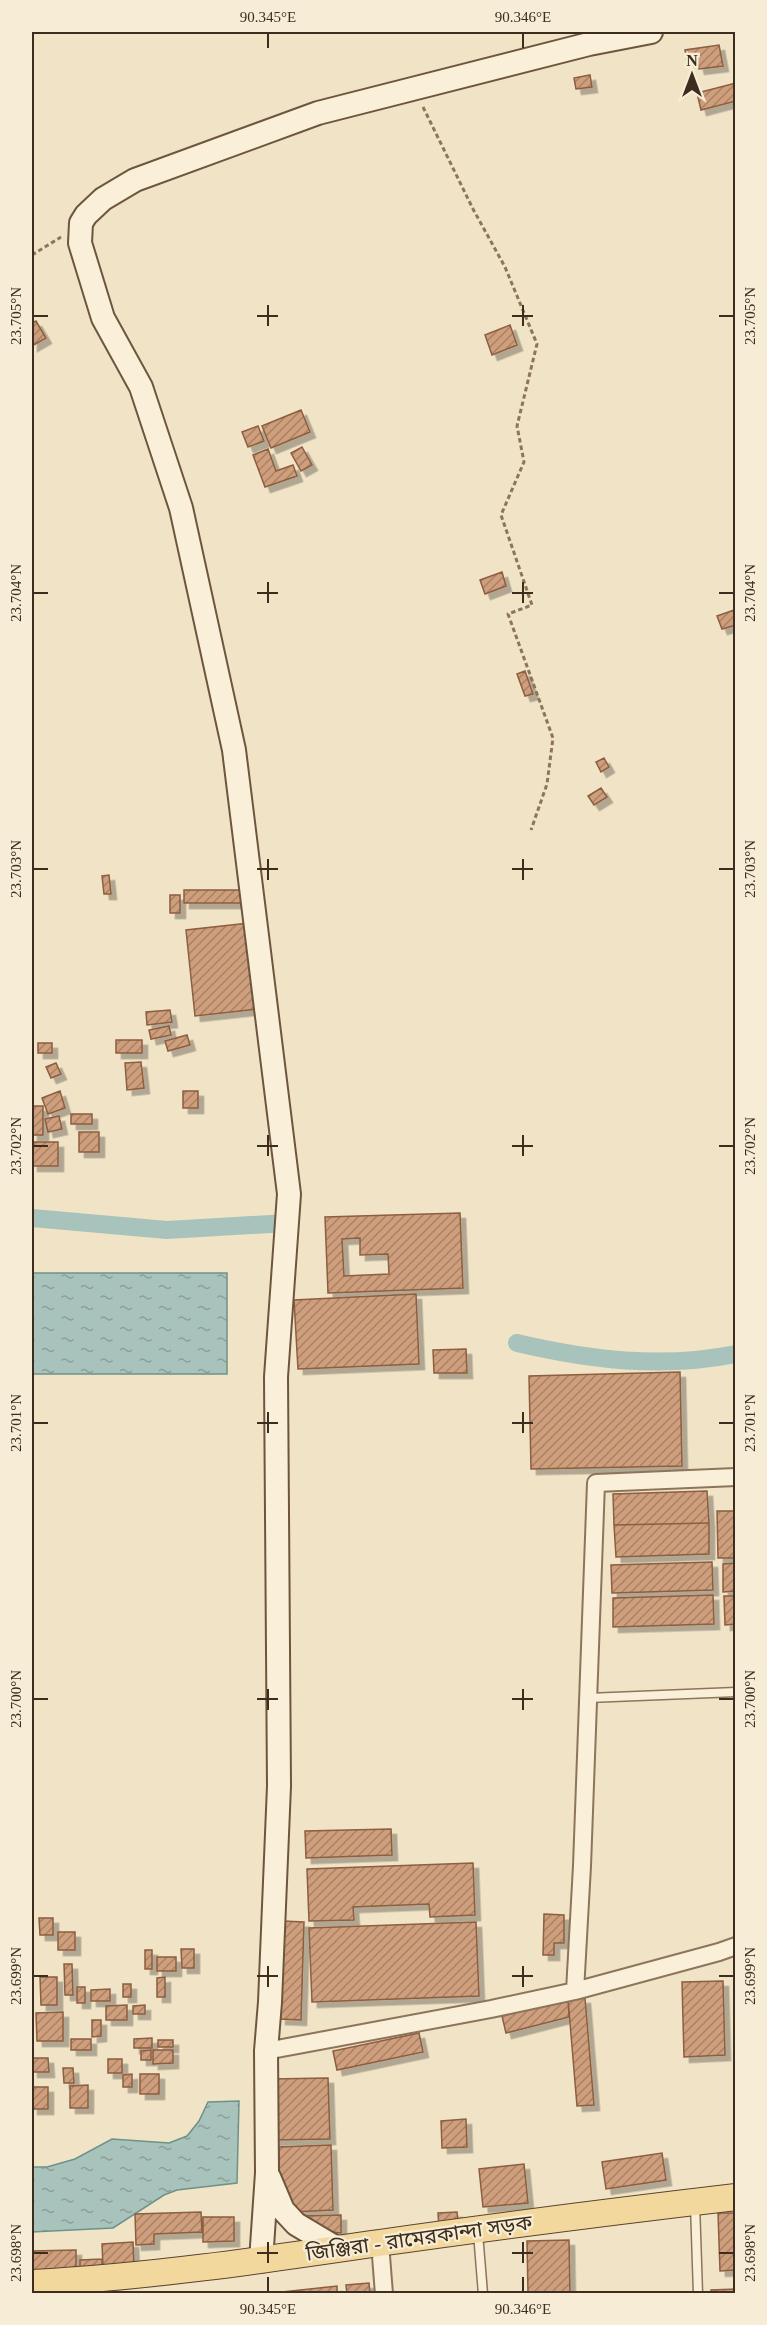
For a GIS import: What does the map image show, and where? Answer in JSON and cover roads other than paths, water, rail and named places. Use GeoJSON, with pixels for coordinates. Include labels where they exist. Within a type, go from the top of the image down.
{"type":"FeatureCollection","features":[{"type":"Feature","properties":{"kind":"main road"},"geometry":{"type":"LineString","coordinates":[[261,2261],[267,2172],[266,2051],[271,1990],[279,1786],[276,1377],[289,1194],[234,750],[181,508],[141,387],[103,318],[82,255],[81,223],[103,199],[135,180],[318,113],[588,44],[651,32]]}},
{"type":"Feature","properties":{"kind":"main road"},"geometry":{"type":"LineString","coordinates":[[267,2172],[283,2210],[296,2224],[338,2249]]}},
{"type":"Feature","properties":{"kind":"main road","name":"জিঞ্জিরা - রামেরকান্দা সড়ক"},"geometry":{"type":"LineString","coordinates":[[32,2283],[107,2279],[261,2261],[478,2229],[735,2197]]}},
{"type":"Feature","properties":{"kind":"street"},"geometry":{"type":"LineString","coordinates":[[575,1991],[596,1483],[735,1477]]}},
{"type":"Feature","properties":{"kind":"street"},"geometry":{"type":"LineString","coordinates":[[266,2051],[575,1991],[735,1946]]}},
{"type":"Feature","properties":{"kind":"street"},"geometry":{"type":"LineString","coordinates":[[380,2243],[384,2294]]}},
{"type":"Feature","properties":{"kind":"lane"},"geometry":{"type":"LineString","coordinates":[[588,1698],[735,1692]]}},
{"type":"Feature","properties":{"kind":"lane"},"geometry":{"type":"LineString","coordinates":[[695,2202],[698,2294]]}},
{"type":"Feature","properties":{"kind":"lane"},"geometry":{"type":"LineString","coordinates":[[478,2229],[483,2294]]}},
{"type":"Feature","properties":{"kind":"water"},"geometry":{"type":"Polygon","coordinates":[[[32,1273],[227,1273],[227,1374],[32,1374],[32,1273]]]}},
{"type":"Feature","properties":{"kind":"water"},"geometry":{"type":"Polygon","coordinates":[[[239,2101],[237,2183],[177,2190],[164,2195],[113,2228],[32,2232],[32,2167],[47,2167],[75,2159],[112,2139],[169,2143],[187,2136],[199,2121],[208,2102],[239,2101]]]}},
{"type":"Feature","properties":{"kind":"waterway"},"geometry":{"type":"LineString","coordinates":[[32,1218],[167,1230],[288,1223]]}},
{"type":"Feature","properties":{"kind":"waterway"},"geometry":{"type":"LineString","coordinates":[[517,1343],[571,1354],[626,1361],[680,1361],[736,1354]]}}]}
